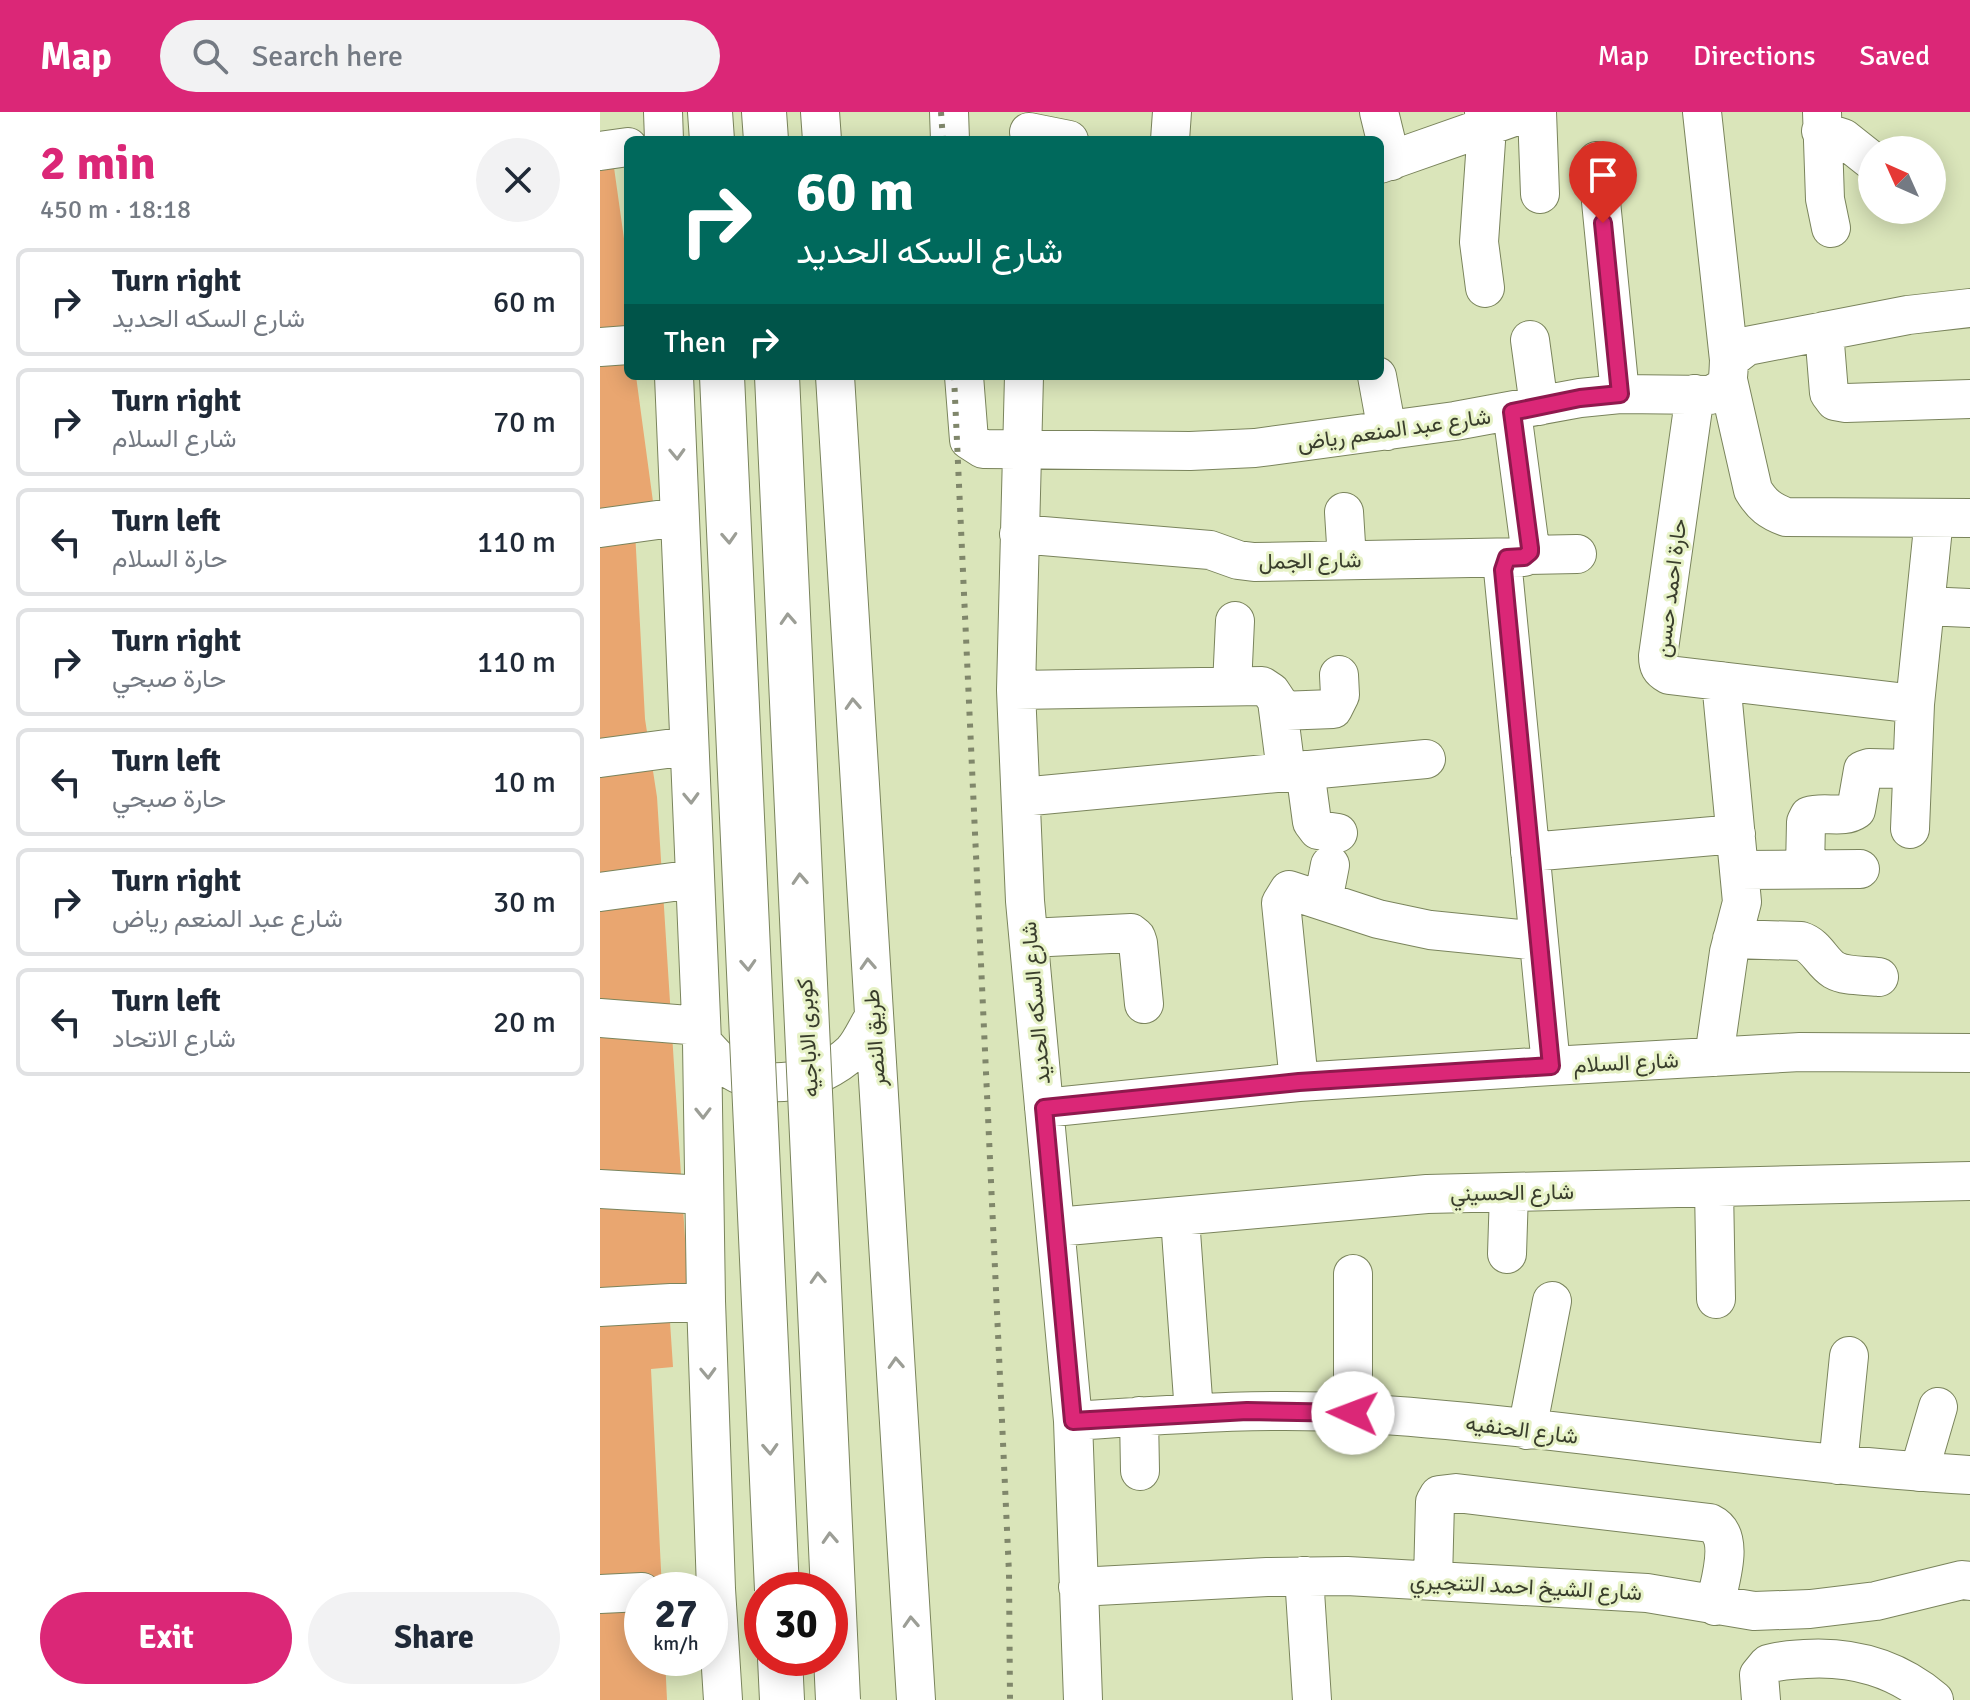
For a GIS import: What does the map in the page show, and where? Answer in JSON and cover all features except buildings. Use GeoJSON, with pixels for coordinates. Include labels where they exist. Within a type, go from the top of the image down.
{"type":"FeatureCollection","features":[{"type":"Feature","properties":{"kind":"highway"},"geometry":{"type":"LineString","coordinates":[[710,112],[712,136]]}},
{"type":"Feature","properties":{"kind":"highway"},"geometry":{"type":"LineString","coordinates":[[764,112],[766,136]]}},
{"type":"Feature","properties":{"kind":"highway"},"geometry":{"type":"LineString","coordinates":[[722,380],[776,1572]]}},
{"type":"Feature","properties":{"kind":"highway","name":"كوبرى الاباجيه"},"geometry":{"type":"LineString","coordinates":[[777,380],[838,1700]]}},
{"type":"Feature","properties":{"kind":"highway"},"geometry":{"type":"LineString","coordinates":[[781,1676],[782,1700]]}},
{"type":"Feature","properties":{"kind":"street"},"geometry":{"type":"LineString","coordinates":[[663,112],[664,136]]}},
{"type":"Feature","properties":{"kind":"street"},"geometry":{"type":"LineString","coordinates":[[820,112],[822,136]]}},
{"type":"Feature","properties":{"kind":"street"},"geometry":{"type":"LineString","coordinates":[[949,112],[950,136]]}},
{"type":"Feature","properties":{"kind":"street"},"geometry":{"type":"LineString","coordinates":[[1170,136],[1172,112]]}},
{"type":"Feature","properties":{"kind":"street"},"geometry":{"type":"LineString","coordinates":[[1379,112],[1382,136]]}},
{"type":"Feature","properties":{"kind":"street"},"geometry":{"type":"LineString","coordinates":[[1385,162],[1444,126],[1528,112]]}},
{"type":"Feature","properties":{"kind":"street"},"geometry":{"type":"LineString","coordinates":[[1537,112],[1540,194]]}},
{"type":"Feature","properties":{"kind":"street"},"geometry":{"type":"LineString","coordinates":[[1702,112],[1717,378],[1753,490],[1761,503],[1771,512],[1786,517],[1952,518],[1925,606],[1915,704],[1910,829]]}},
{"type":"Feature","properties":{"kind":"street"},"geometry":{"type":"LineString","coordinates":[[1485,288],[1479,242],[1486,120]]}},
{"type":"Feature","properties":{"kind":"street"},"geometry":{"type":"LineString","coordinates":[[1822,122],[1858,150]]}},
{"type":"Feature","properties":{"kind":"street"},"geometry":{"type":"LineString","coordinates":[[1822,122],[1825,199],[1831,228]]}},
{"type":"Feature","properties":{"kind":"street"},"geometry":{"type":"LineString","coordinates":[[1029,128],[1056,136]]}},
{"type":"Feature","properties":{"kind":"street"},"geometry":{"type":"LineString","coordinates":[[600,151],[624,148]]}},
{"type":"Feature","properties":{"kind":"street"},"geometry":{"type":"LineString","coordinates":[[1597,161],[1592,284],[1620,394]]}},
{"type":"Feature","properties":{"kind":"street","name":"شارع عبد المنعم رياض"},"geometry":{"type":"LineString","coordinates":[[1022,449],[1190,451],[1255,448],[1387,431],[1717,378],[1747,346],[1908,315],[1970,308]]}},
{"type":"Feature","properties":{"kind":"street"},"geometry":{"type":"LineString","coordinates":[[1824,331],[1829,393],[1835,401],[1970,399]]}},
{"type":"Feature","properties":{"kind":"street"},"geometry":{"type":"LineString","coordinates":[[1530,340],[1526,409],[1530,548],[1503,570],[1551,1066]]}},
{"type":"Feature","properties":{"kind":"street"},"geometry":{"type":"LineString","coordinates":[[600,347],[624,345]]}},
{"type":"Feature","properties":{"kind":"street","name":"حارة احمد حسن"},"geometry":{"type":"LineString","coordinates":[[1717,378],[1658,665],[1669,675],[1915,704]]}},
{"type":"Feature","properties":{"kind":"street"},"geometry":{"type":"LineString","coordinates":[[674,380],[701,1034],[706,1301],[702,1572]]}},
{"type":"Feature","properties":{"kind":"street","name":"طريق النصر"},"geometry":{"type":"LineString","coordinates":[[835,380],[916,1700]]}},
{"type":"Feature","properties":{"kind":"street"},"geometry":{"type":"LineString","coordinates":[[964,380],[969,440],[983,449],[1022,449]]}},
{"type":"Feature","properties":{"kind":"street","name":"شارع السكه الحديد"},"geometry":{"type":"LineString","coordinates":[[1024,380],[1016,690],[1029,938],[1073,1421],[1083,1700]]}},
{"type":"Feature","properties":{"kind":"street"},"geometry":{"type":"LineString","coordinates":[[1378,380],[1387,431]]}},
{"type":"Feature","properties":{"kind":"street"},"geometry":{"type":"LineString","coordinates":[[1344,512],[1347,560]]}},
{"type":"Feature","properties":{"kind":"street"},"geometry":{"type":"LineString","coordinates":[[600,528],[679,517]]}},
{"type":"Feature","properties":{"kind":"street","name":"شارع الجمل"},"geometry":{"type":"LineString","coordinates":[[1019,534],[1210,550],[1254,562],[1577,554]]}},
{"type":"Feature","properties":{"kind":"street"},"geometry":{"type":"LineString","coordinates":[[1925,606],[1970,608]]}},
{"type":"Feature","properties":{"kind":"street"},"geometry":{"type":"LineString","coordinates":[[1232,686],[1235,621]]}},
{"type":"Feature","properties":{"kind":"street"},"geometry":{"type":"LineString","coordinates":[[1280,711],[1333,709],[1340,695],[1339,675]]}},
{"type":"Feature","properties":{"kind":"street"},"geometry":{"type":"LineString","coordinates":[[1714,1057],[1732,939],[1741,914],[1721,681]]}},
{"type":"Feature","properties":{"kind":"street"},"geometry":{"type":"LineString","coordinates":[[1016,690],[1262,686],[1271,692],[1280,711],[1312,822],[1318,830],[1330,866],[1378,919],[1430,930],[1539,941]]}},
{"type":"Feature","properties":{"kind":"street"},"geometry":{"type":"LineString","coordinates":[[600,758],[689,746]]}},
{"type":"Feature","properties":{"kind":"street"},"geometry":{"type":"LineString","coordinates":[[1021,797],[1426,759]]}},
{"type":"Feature","properties":{"kind":"street"},"geometry":{"type":"LineString","coordinates":[[1805,869],[1806,822],[1809,816],[1815,813],[1850,814],[1856,810],[1863,770],[1911,769]]}},
{"type":"Feature","properties":{"kind":"street"},"geometry":{"type":"LineString","coordinates":[[1530,852],[1737,852],[1805,869],[1860,869]]}},
{"type":"Feature","properties":{"kind":"street"},"geometry":{"type":"LineString","coordinates":[[1299,1082],[1281,903],[1289,890],[1330,866]]}},
{"type":"Feature","properties":{"kind":"street"},"geometry":{"type":"LineString","coordinates":[[600,892],[695,879]]}},
{"type":"Feature","properties":{"kind":"street"},"geometry":{"type":"LineString","coordinates":[[1029,938],[1131,933],[1138,943],[1144,1004]]}},
{"type":"Feature","properties":{"kind":"street"},"geometry":{"type":"LineString","coordinates":[[1732,939],[1801,941],[1810,944],[1837,972],[1879,977]]}},
{"type":"Feature","properties":{"kind":"street"},"geometry":{"type":"LineString","coordinates":[[600,1018],[701,1034],[726,1067],[758,1081],[793,1082],[827,1072],[854,1050],[872,1020]]}},
{"type":"Feature","properties":{"kind":"street","name":"شارع السلام"},"geometry":{"type":"LineString","coordinates":[[1044,1108],[1299,1082],[1551,1066],[1886,1051],[1970,1053]]}},
{"type":"Feature","properties":{"kind":"street","name":"شارع الحسيني"},"geometry":{"type":"LineString","coordinates":[[1056,1227],[1180,1218],[1360,1199],[1509,1192],[1970,1181]]}},
{"type":"Feature","properties":{"kind":"street"},"geometry":{"type":"LineString","coordinates":[[1714,1188],[1716,1299]]}},
{"type":"Feature","properties":{"kind":"street"},"geometry":{"type":"LineString","coordinates":[[600,1189],[704,1195]]}},
{"type":"Feature","properties":{"kind":"street"},"geometry":{"type":"LineString","coordinates":[[1507,1254],[1509,1192]]}},
{"type":"Feature","properties":{"kind":"street"},"geometry":{"type":"LineString","coordinates":[[1180,1218],[1194,1413]]}},
{"type":"Feature","properties":{"kind":"street"},"geometry":{"type":"LineString","coordinates":[[1353,1274],[1353,1413]]}},
{"type":"Feature","properties":{"kind":"street"},"geometry":{"type":"LineString","coordinates":[[600,1307],[706,1301]]}},
{"type":"Feature","properties":{"kind":"street"},"geometry":{"type":"LineString","coordinates":[[1527,1430],[1552,1301]]}},
{"type":"Feature","properties":{"kind":"street"},"geometry":{"type":"LineString","coordinates":[[1838,1465],[1849,1356]]}},
{"type":"Feature","properties":{"kind":"street"},"geometry":{"type":"LineString","coordinates":[[1919,1472],[1938,1407]]}},
{"type":"Feature","properties":{"kind":"street","name":"شارع الحنفيه"},"geometry":{"type":"LineString","coordinates":[[1073,1421],[1194,1413],[1353,1413],[1440,1419],[1838,1465],[1970,1475]]}},
{"type":"Feature","properties":{"kind":"street"},"geometry":{"type":"LineString","coordinates":[[1139,1416],[1140,1471]]}},
{"type":"Feature","properties":{"kind":"street"},"geometry":{"type":"LineString","coordinates":[[1433,1580],[1435,1502],[1439,1495],[1456,1493],[1710,1523],[1722,1532],[1725,1543],[1715,1606]]}},
{"type":"Feature","properties":{"kind":"street"},"geometry":{"type":"LineString","coordinates":[[1304,1576],[1312,1700]]}},
{"type":"Feature","properties":{"kind":"street","name":"شارع الشيخ احمد التنجيري"},"geometry":{"type":"LineString","coordinates":[[1078,1587],[1304,1576],[1433,1580],[1647,1593],[1754,1611],[1810,1609],[1876,1601],[1962,1580],[1970,1581]]}},
{"type":"Feature","properties":{"kind":"street"},"geometry":{"type":"LineString","coordinates":[[600,1594],[624,1593]]}},
{"type":"Feature","properties":{"kind":"street"},"geometry":{"type":"LineString","coordinates":[[1761,1700],[1759,1675],[1768,1664],[1828,1658],[1877,1666],[1894,1688],[1934,1700]]}},
{"type":"Feature","properties":{"kind":"street"},"geometry":{"type":"LineString","coordinates":[[718,1676],[723,1700]]}},
{"type":"Feature","properties":{"kind":"shaded area"},"geometry":{"type":"Polygon","coordinates":[[[600,131],[609,132],[624,239],[624,380],[637,380],[654,509],[634,512],[645,719],[657,797],[686,1254],[686,1291],[668,1292],[673,1367],[651,1369],[661,1572],[624,1572],[624,1676],[666,1676],[667,1700],[600,1700],[600,131]]]}},
{"type":"Feature","properties":{"kind":"railway"},"geometry":{"type":"LineString","coordinates":[[941,112],[943,136]]}},
{"type":"Feature","properties":{"kind":"railway"},"geometry":{"type":"LineString","coordinates":[[954,380],[1009,1573],[1010,1700]]}},
{"type":"Feature","properties":{"kind":"route"},"geometry":{"type":"LineString","coordinates":[[1353,1413],[1247,1411],[1073,1421],[1044,1108],[1299,1082],[1551,1066],[1503,570],[1507,558],[1524,557],[1530,552],[1512,412],[1580,398],[1620,394],[1603,223]]}}]}
